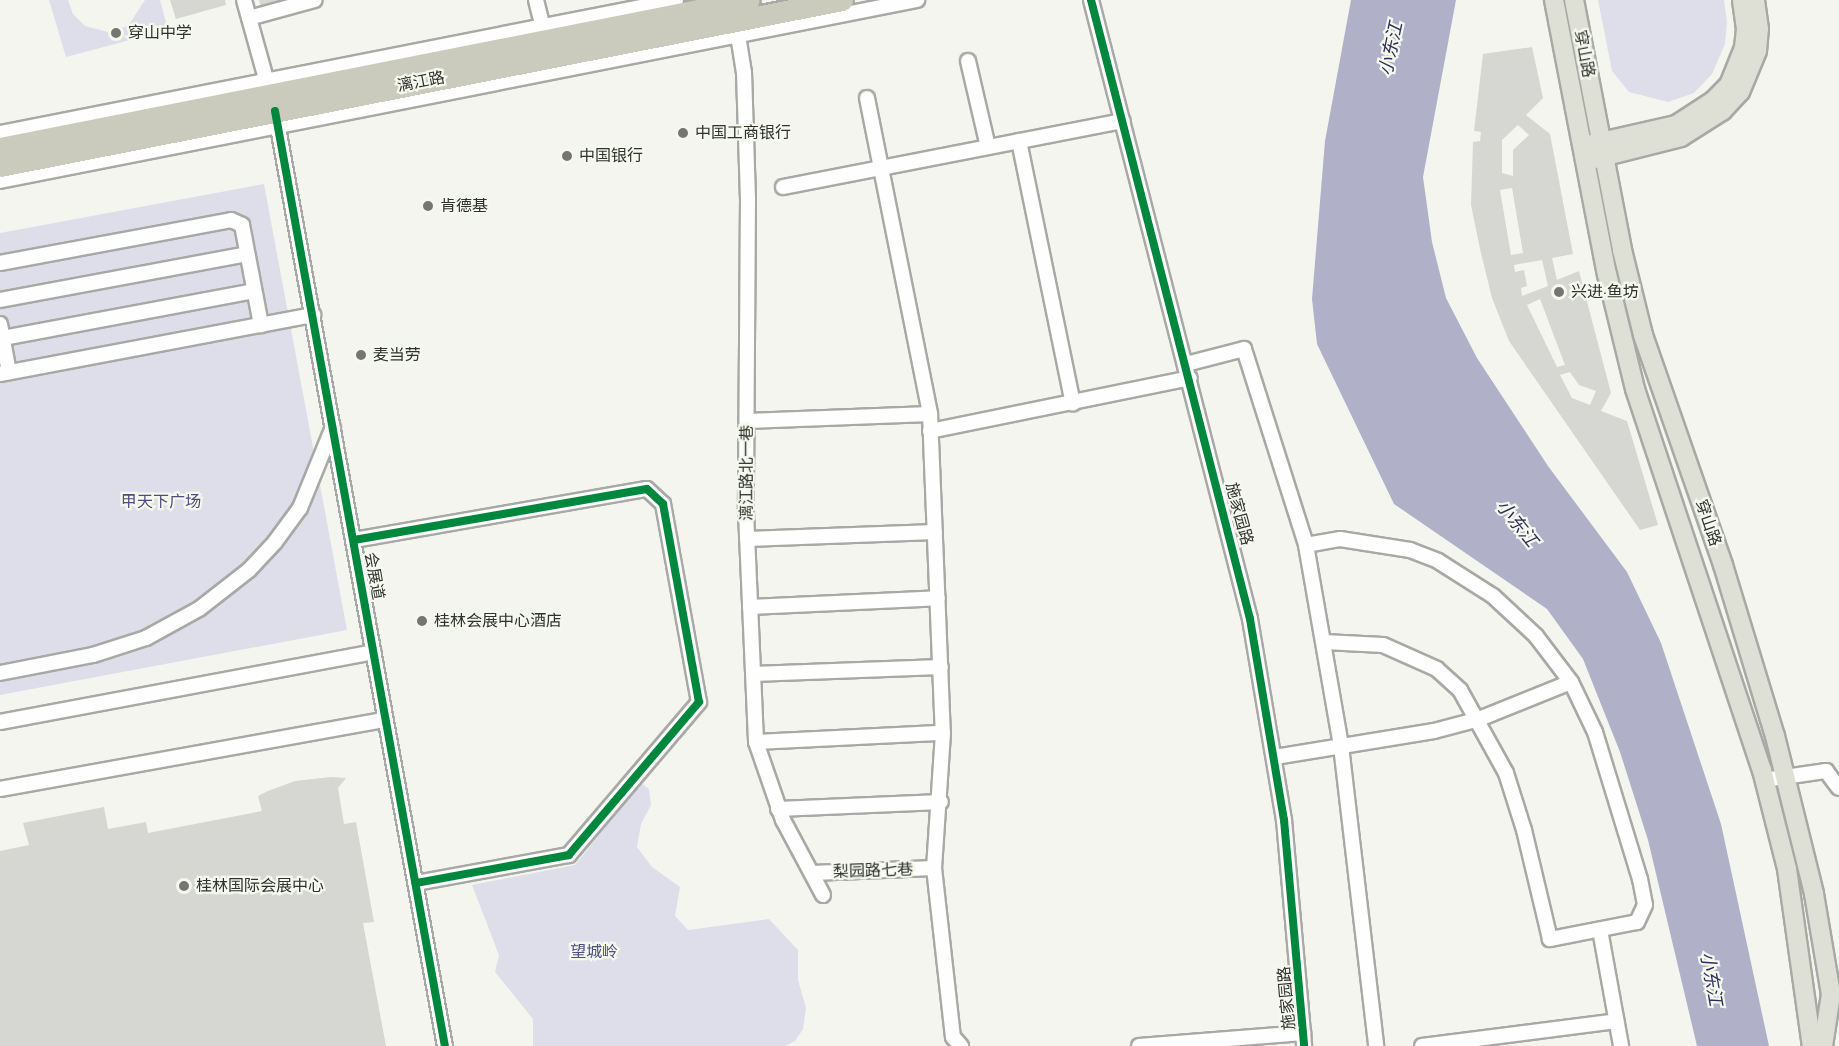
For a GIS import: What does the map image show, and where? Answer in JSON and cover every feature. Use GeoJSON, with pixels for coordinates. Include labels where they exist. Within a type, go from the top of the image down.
{"type":"FeatureCollection","features":[{"type":"Feature","properties":{"kind":"highway","name":"漓江路"},"geometry":{"type":"LineString","coordinates":[[548,49],[749,0]]}},
{"type":"Feature","properties":{"kind":"highway","name":"漓江路"},"geometry":{"type":"LineString","coordinates":[[0,166],[272,104],[548,49],[842,0]]}},
{"type":"Feature","properties":{"kind":"highway","name":"漓江路"},"geometry":{"type":"LineString","coordinates":[[0,148],[272,104]]}},
{"type":"Feature","properties":{"kind":"main road","name":"穿山路"},"geometry":{"type":"LineString","coordinates":[[1554,0],[1607,274],[1635,390],[1764,780],[1787,869],[1812,1046]]}},
{"type":"Feature","properties":{"kind":"main road","name":"穿山路"},"geometry":{"type":"LineString","coordinates":[[1574,0],[1622,250],[1643,335],[1723,565],[1785,777],[1814,894],[1831,994],[1823,1046]]}},
{"type":"Feature","properties":{"kind":"main road"},"geometry":{"type":"LineString","coordinates":[[1585,154],[1676,125],[1713,101],[1729,85],[1744,48],[1746,29],[1742,0]]}},
{"type":"Feature","properties":{"kind":"main road"},"geometry":{"type":"LineString","coordinates":[[1604,149],[1680,137],[1704,125],[1740,92],[1757,51],[1759,29],[1755,0]]}},
{"type":"Feature","properties":{"kind":"street","name":"会展道"},"geometry":{"type":"LineString","coordinates":[[244,0],[272,104],[313,315],[445,1046]]}},
{"type":"Feature","properties":{"kind":"street"},"geometry":{"type":"LineString","coordinates":[[249,18],[315,0]]}},
{"type":"Feature","properties":{"kind":"street"},"geometry":{"type":"LineString","coordinates":[[536,0],[548,49]]}},
{"type":"Feature","properties":{"kind":"street"},"geometry":{"type":"LineString","coordinates":[[548,49],[676,0]]}},
{"type":"Feature","properties":{"kind":"street"},"geometry":{"type":"LineString","coordinates":[[0,181],[272,104],[548,49],[738,35],[917,0]]}},
{"type":"Feature","properties":{"kind":"street","name":"施家园路"},"geometry":{"type":"LineString","coordinates":[[1091,0],[1251,619],[1275,757],[1304,1039]]}},
{"type":"Feature","properties":{"kind":"street","name":"漓江路北一巷"},"geometry":{"type":"LineString","coordinates":[[738,35],[744,72],[747,200],[747,538],[756,742],[778,808],[823,896]]}},
{"type":"Feature","properties":{"kind":"street"},"geometry":{"type":"LineString","coordinates":[[968,61],[988,147]]}},
{"type":"Feature","properties":{"kind":"street"},"geometry":{"type":"LineString","coordinates":[[867,98],[930,414],[944,733],[941,802],[934,868],[953,1037],[960,1046]]}},
{"type":"Feature","properties":{"kind":"street"},"geometry":{"type":"LineString","coordinates":[[0,133],[272,104]]}},
{"type":"Feature","properties":{"kind":"street"},"geometry":{"type":"LineString","coordinates":[[783,187],[1123,120]]}},
{"type":"Feature","properties":{"kind":"street"},"geometry":{"type":"LineString","coordinates":[[1019,141],[1073,403]]}},
{"type":"Feature","properties":{"kind":"street"},"geometry":{"type":"LineString","coordinates":[[0,263],[231,220],[242,225],[261,325]]}},
{"type":"Feature","properties":{"kind":"street"},"geometry":{"type":"LineString","coordinates":[[0,300],[247,254]]}},
{"type":"Feature","properties":{"kind":"street"},"geometry":{"type":"LineString","coordinates":[[254,291],[1,331],[5,373],[313,315]]}},
{"type":"Feature","properties":{"kind":"street"},"geometry":{"type":"LineString","coordinates":[[930,431],[1073,403],[1188,371],[1244,349],[1305,545],[1324,642],[1341,746],[1376,1046]]}},
{"type":"Feature","properties":{"kind":"street"},"geometry":{"type":"LineString","coordinates":[[747,421],[930,414]]}},
{"type":"Feature","properties":{"kind":"street"},"geometry":{"type":"LineString","coordinates":[[0,673],[93,655],[146,638],[199,609],[249,570],[275,542],[300,508],[333,426]]}},
{"type":"Feature","properties":{"kind":"street"},"geometry":{"type":"LineString","coordinates":[[354,540],[647,489],[663,504],[699,702],[569,855],[416,883]]}},
{"type":"Feature","properties":{"kind":"street"},"geometry":{"type":"LineString","coordinates":[[747,538],[935,532]]}},
{"type":"Feature","properties":{"kind":"street"},"geometry":{"type":"LineString","coordinates":[[1305,545],[1340,539],[1374,542],[1438,561],[1515,614],[1536,636],[1570,682],[1604,758],[1645,905],[1637,922],[1551,939],[1516,801],[1479,719],[1460,690],[1437,669],[1383,645],[1324,642]]}},
{"type":"Feature","properties":{"kind":"street"},"geometry":{"type":"LineString","coordinates":[[750,607],[938,598]]}},
{"type":"Feature","properties":{"kind":"street"},"geometry":{"type":"LineString","coordinates":[[0,722],[373,652]]}},
{"type":"Feature","properties":{"kind":"street"},"geometry":{"type":"LineString","coordinates":[[753,674],[941,667]]}},
{"type":"Feature","properties":{"kind":"street"},"geometry":{"type":"LineString","coordinates":[[1275,757],[1434,731],[1479,719],[1570,682]]}},
{"type":"Feature","properties":{"kind":"street"},"geometry":{"type":"LineString","coordinates":[[0,789],[385,720]]}},
{"type":"Feature","properties":{"kind":"street"},"geometry":{"type":"LineString","coordinates":[[756,742],[944,733]]}},
{"type":"Feature","properties":{"kind":"street"},"geometry":{"type":"LineString","coordinates":[[1764,780],[1826,771],[1839,788]]}},
{"type":"Feature","properties":{"kind":"street"},"geometry":{"type":"LineString","coordinates":[[778,808],[941,802]]}},
{"type":"Feature","properties":{"kind":"street","name":"梨园路七巷"},"geometry":{"type":"LineString","coordinates":[[812,873],[934,868]]}},
{"type":"Feature","properties":{"kind":"street"},"geometry":{"type":"LineString","coordinates":[[1600,930],[1621,1046]]}},
{"type":"Feature","properties":{"kind":"street"},"geometry":{"type":"LineString","coordinates":[[1422,1046],[1616,1021]]}},
{"type":"Feature","properties":{"kind":"street"},"geometry":{"type":"LineString","coordinates":[[1140,1046],[1304,1039]]}},
{"type":"Feature","properties":{"kind":"green space"},"geometry":{"type":"Polygon","coordinates":[[[49,0],[68,0],[73,14],[85,26],[108,32],[128,26],[145,0],[160,0],[168,30],[66,57],[49,0]]]}},
{"type":"Feature","properties":{"kind":"green space"},"geometry":{"type":"Polygon","coordinates":[[[1598,0],[1724,0],[1727,22],[1725,44],[1712,74],[1694,93],[1668,102],[1629,92],[1612,71],[1598,0]]]}},
{"type":"Feature","properties":{"kind":"green space","name":"甲天下广场"},"geometry":{"type":"Polygon","coordinates":[[[264,184],[347,630],[0,695],[0,233],[264,184]]]}},
{"type":"Feature","properties":{"kind":"green space","name":"望城岭"},"geometry":{"type":"Polygon","coordinates":[[[641,783],[649,789],[651,805],[641,824],[637,847],[652,867],[680,887],[675,916],[688,930],[769,919],[798,950],[798,980],[806,1008],[803,1029],[795,1041],[785,1046],[533,1046],[533,1019],[495,972],[499,955],[472,885],[575,865],[641,783]]]}},
{"type":"Feature","properties":{"kind":"water","name":"小东江"},"geometry":{"type":"Polygon","coordinates":[[[1351,0],[1456,0],[1423,177],[1432,242],[1446,298],[1477,358],[1548,466],[1627,572],[1661,643],[1721,824],[1769,1046],[1697,1046],[1648,840],[1620,752],[1583,659],[1547,609],[1394,504],[1317,344],[1312,299],[1325,141],[1351,0]]]}},
{"type":"Feature","properties":{"kind":"building"},"geometry":{"type":"Polygon","coordinates":[[[170,0],[225,0],[226,5],[176,19],[170,0]]]}},
{"type":"Feature","properties":{"kind":"building"},"geometry":{"type":"Polygon","coordinates":[[[259,0],[285,0],[285,1],[261,7],[259,0]]]}},
{"type":"Feature","properties":{"kind":"building","name":"兴进·鱼坊"},"geometry":{"type":"Polygon","coordinates":[[[1532,47],[1543,98],[1526,115],[1550,134],[1573,254],[1552,258],[1557,280],[1579,271],[1611,393],[1601,411],[1627,421],[1658,525],[1640,530],[1509,341],[1492,298],[1471,205],[1473,142],[1480,141],[1481,132],[1474,131],[1483,54],[1532,47]],[[1518,125],[1502,140],[1502,173],[1513,176],[1513,150],[1529,135],[1518,125]],[[1512,188],[1500,190],[1511,255],[1523,253],[1512,188]],[[1542,260],[1514,265],[1515,272],[1524,270],[1527,286],[1521,288],[1522,296],[1548,286],[1542,260]],[[1540,299],[1527,305],[1557,367],[1565,365],[1540,299]],[[1570,372],[1560,375],[1572,398],[1590,405],[1596,391],[1579,385],[1570,372]]]}},
{"type":"Feature","properties":{"kind":"building","name":"桂林国际会展中心"},"geometry":{"type":"Polygon","coordinates":[[[331,777],[346,778],[338,788],[344,824],[356,822],[374,922],[363,923],[386,1046],[0,1046],[0,851],[29,845],[23,823],[104,807],[108,829],[146,822],[148,833],[262,811],[258,796],[268,791],[295,781],[331,777]]]}},
{"type":"Feature","properties":{"kind":"cycle path"},"geometry":{"type":"LineString","coordinates":[[1091,0],[1250,619],[1284,820],[1304,1046]]}},
{"type":"Feature","properties":{"kind":"cycle path"},"geometry":{"type":"LineString","coordinates":[[275,111],[445,1046]]}},
{"type":"Feature","properties":{"kind":"cycle path"},"geometry":{"type":"LineString","coordinates":[[354,540],[647,489],[663,504],[699,702],[569,855],[416,883]]}},
{"type":"Feature","properties":{"kind":"place","name":"穿山中学"},"geometry":{"type":"Point","coordinates":[116,33]}},
{"type":"Feature","properties":{"kind":"place","name":"中国工商银行"},"geometry":{"type":"Point","coordinates":[683,133]}},
{"type":"Feature","properties":{"kind":"place","name":"中国银行"},"geometry":{"type":"Point","coordinates":[567,156]}},
{"type":"Feature","properties":{"kind":"place","name":"肯德基"},"geometry":{"type":"Point","coordinates":[428,206]}},
{"type":"Feature","properties":{"kind":"place","name":"兴进·鱼坊"},"geometry":{"type":"Point","coordinates":[1559,292]}},
{"type":"Feature","properties":{"kind":"place","name":"麦当劳"},"geometry":{"type":"Point","coordinates":[361,355]}},
{"type":"Feature","properties":{"kind":"place","name":"桂林会展中心酒店"},"geometry":{"type":"Point","coordinates":[422,621]}},
{"type":"Feature","properties":{"kind":"place","name":"桂林国际会展中心"},"geometry":{"type":"Point","coordinates":[184,886]}}]}
